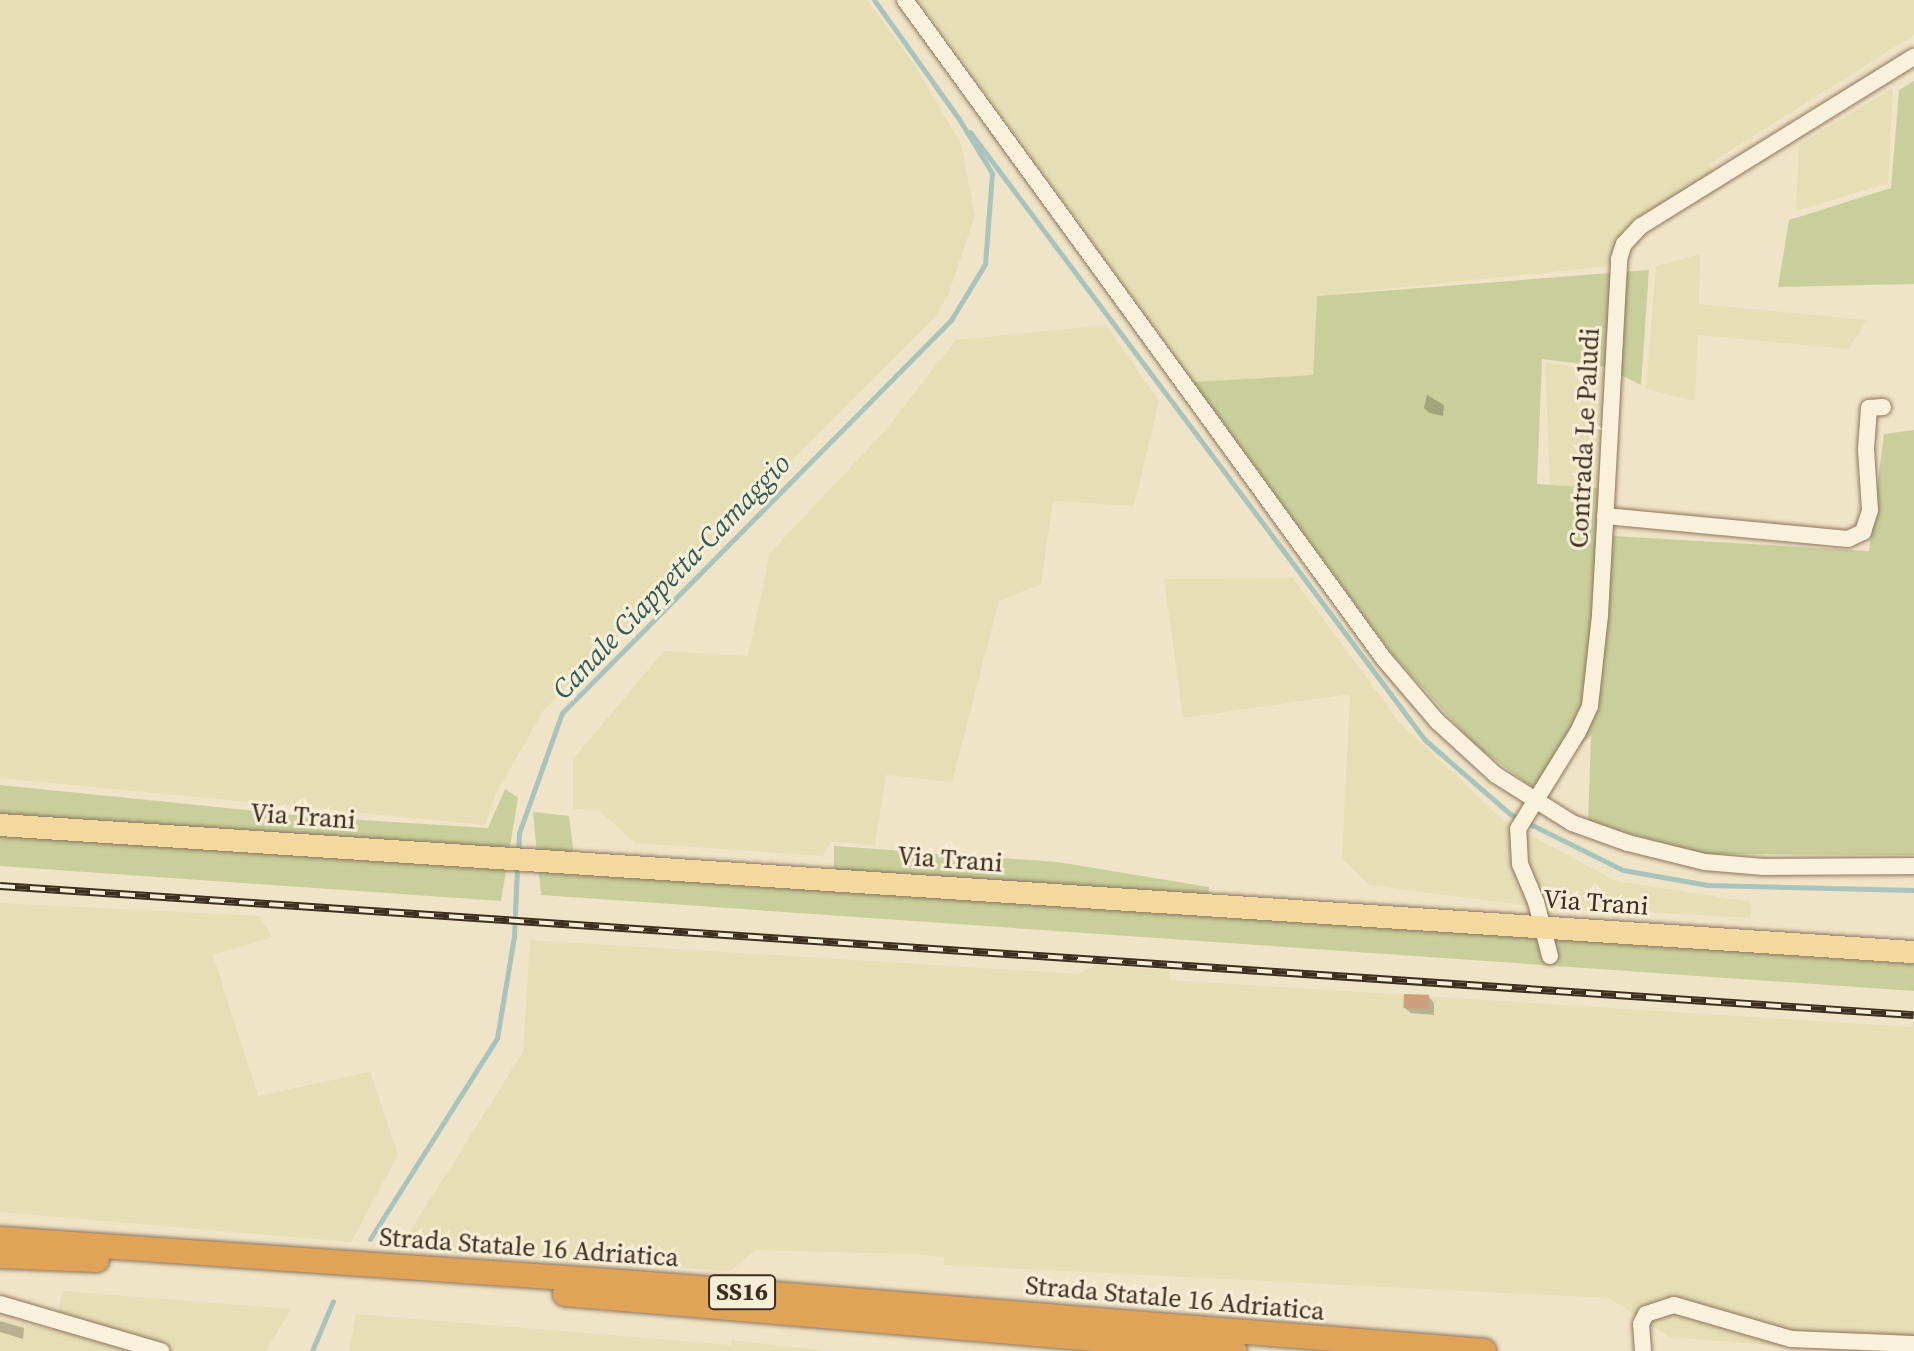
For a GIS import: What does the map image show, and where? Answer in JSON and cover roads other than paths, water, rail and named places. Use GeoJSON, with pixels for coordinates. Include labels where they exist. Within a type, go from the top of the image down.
{"type":"FeatureCollection","features":[{"type":"Feature","properties":{"kind":"highway","name":"Strada Statale 16 Adriatica"},"geometry":{"type":"LineString","coordinates":[[0,1239],[623,1282],[1484,1351]]}},
{"type":"Feature","properties":{"kind":"highway","name":"Strada Statale 16 Adriatica"},"geometry":{"type":"LineString","coordinates":[[0,1256],[549,1293],[1235,1351]]}},
{"type":"Feature","properties":{"kind":"main road","name":"Via Trani"},"geometry":{"type":"LineString","coordinates":[[0,825],[1905,952]]}},
{"type":"Feature","properties":{"kind":"street"},"geometry":{"type":"LineString","coordinates":[[905,0],[1384,659],[1437,721],[1532,808],[1628,843],[1705,862],[1764,867],[1914,866]]}},
{"type":"Feature","properties":{"kind":"street","name":"Contrada Le Paludi"},"geometry":{"type":"LineString","coordinates":[[1550,956],[1520,864],[1518,829],[1590,706],[1605,516],[1619,259],[1624,244],[1641,226],[1914,57]]}},
{"type":"Feature","properties":{"kind":"street"},"geometry":{"type":"LineString","coordinates":[[1605,516],[1848,539],[1863,532],[1870,510],[1866,449],[1869,408],[1883,407]]}},
{"type":"Feature","properties":{"kind":"street"},"geometry":{"type":"LineString","coordinates":[[0,1304],[161,1351]]}},
{"type":"Feature","properties":{"kind":"street"},"geometry":{"type":"LineString","coordinates":[[1643,1351],[1641,1324],[1646,1314],[1674,1305],[1791,1339],[1914,1344]]}},
{"type":"Feature","properties":{"kind":"waterway","name":"Canale Ciappetta-Camaggio"},"geometry":{"type":"LineString","coordinates":[[518,853],[519,833],[562,713],[951,320],[985,264],[992,173],[959,119],[874,0]]}},
{"type":"Feature","properties":{"kind":"waterway"},"geometry":{"type":"LineString","coordinates":[[970,132],[1425,740],[1510,814],[1623,870],[1708,885],[1914,890]]}},
{"type":"Feature","properties":{"kind":"waterway","name":"Canale Ciappetta-Camaggio"},"geometry":{"type":"LineString","coordinates":[[370,1239],[497,1038],[514,936],[517,867]]}},
{"type":"Feature","properties":{"kind":"waterway","name":"Canale Ciappetta-Camaggio"},"geometry":{"type":"LineString","coordinates":[[312,1351],[333,1301]]}},
{"type":"Feature","properties":{"kind":"railway"},"geometry":{"type":"LineString","coordinates":[[0,886],[1914,1015]]}}]}
